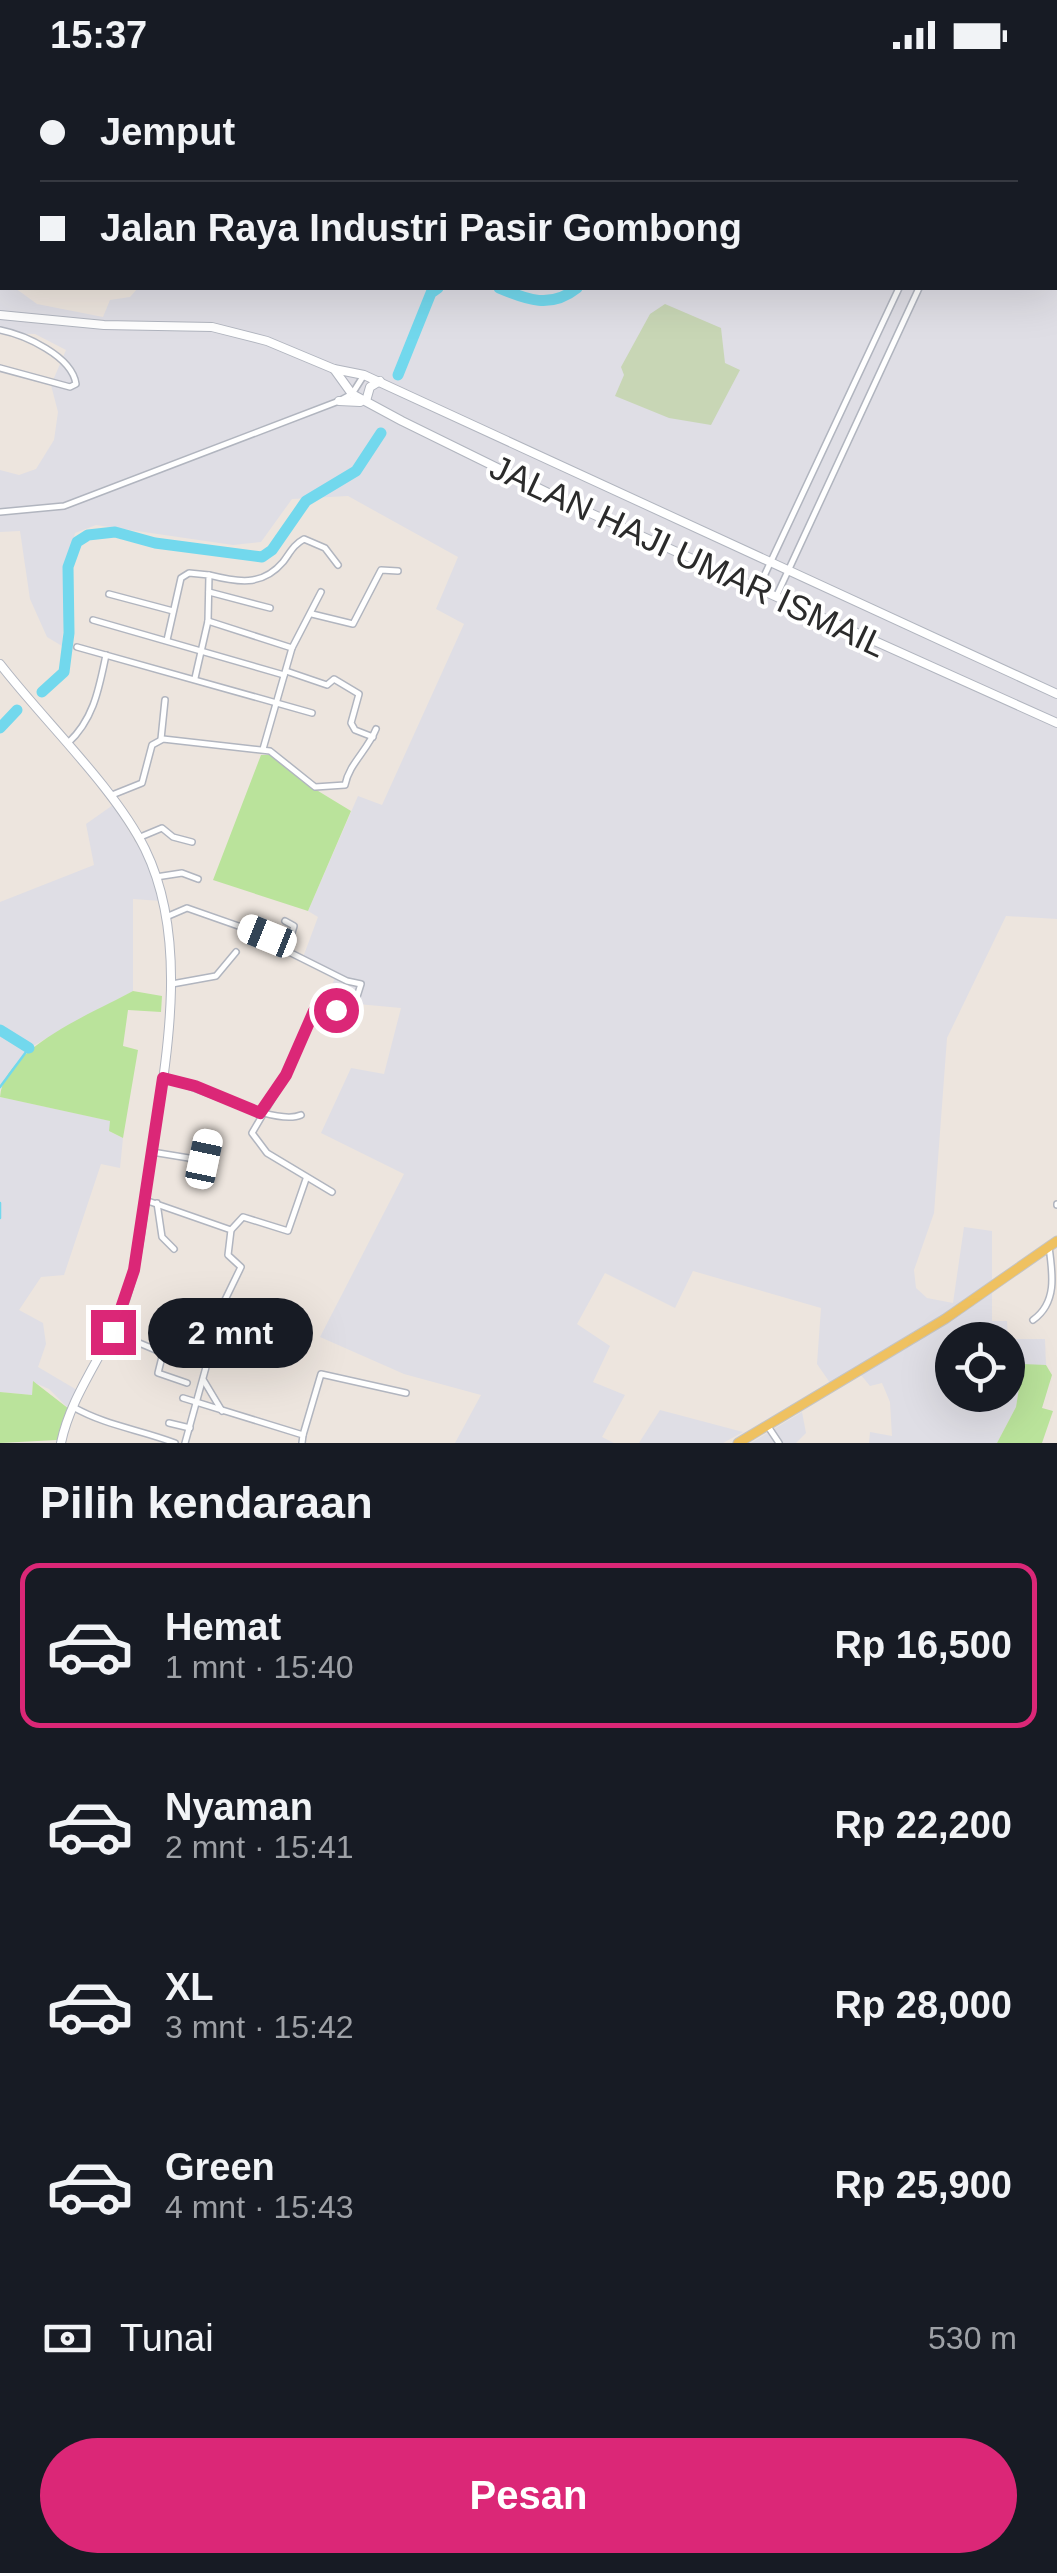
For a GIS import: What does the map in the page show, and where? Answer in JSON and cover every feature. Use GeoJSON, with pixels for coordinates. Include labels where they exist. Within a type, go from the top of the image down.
{"type":"FeatureCollection","features":[{"type":"Feature","properties":{"kind":"main road","name":"JALAN HAJI UMAR ISMAIL"},"geometry":{"type":"LineString","coordinates":[[0,315],[47,316],[104,325],[223,329],[334,369],[364,374],[1057,694]]}},
{"type":"Feature","properties":{"kind":"main road","name":"JALAN HAJI UMAR ISMAIL"},"geometry":{"type":"LineString","coordinates":[[334,369],[352,394],[402,422],[758,589],[1057,723]]}},
{"type":"Feature","properties":{"kind":"main road"},"geometry":{"type":"LineString","coordinates":[[340,400],[369,403],[370,387],[382,382]]}},
{"type":"Feature","properties":{"kind":"main road"},"geometry":{"type":"LineString","coordinates":[[0,664],[138,838],[156,877],[164,918],[168,984],[163,1078],[131,1281],[113,1332],[73,1407],[61,1443]]}},
{"type":"Feature","properties":{"kind":"main road"},"geometry":{"type":"LineString","coordinates":[[738,1443],[945,1318],[1053,1244]]}},
{"type":"Feature","properties":{"kind":"street"},"geometry":{"type":"LineString","coordinates":[[758,589],[898,290]]}},
{"type":"Feature","properties":{"kind":"street"},"geometry":{"type":"LineString","coordinates":[[776,597],[918,290]]}},
{"type":"Feature","properties":{"kind":"street"},"geometry":{"type":"LineString","coordinates":[[0,330],[32,340],[68,368],[76,384],[70,387],[0,368]]}},
{"type":"Feature","properties":{"kind":"street"},"geometry":{"type":"LineString","coordinates":[[0,512],[64,506],[340,400],[352,394],[364,374]]}},
{"type":"Feature","properties":{"kind":"street"},"geometry":{"type":"LineString","coordinates":[[167,640],[182,578],[189,573],[245,582],[258,580],[279,566],[304,539],[325,548],[338,566]]}},
{"type":"Feature","properties":{"kind":"street"},"geometry":{"type":"LineString","coordinates":[[312,614],[353,624],[381,570],[398,570]]}},
{"type":"Feature","properties":{"kind":"street"},"geometry":{"type":"LineString","coordinates":[[195,678],[208,620],[209,575]]}},
{"type":"Feature","properties":{"kind":"street"},"geometry":{"type":"LineString","coordinates":[[210,592],[270,608]]}},
{"type":"Feature","properties":{"kind":"street"},"geometry":{"type":"LineString","coordinates":[[263,750],[292,648],[321,592]]}},
{"type":"Feature","properties":{"kind":"street"},"geometry":{"type":"LineString","coordinates":[[108,594],[172,612]]}},
{"type":"Feature","properties":{"kind":"street"},"geometry":{"type":"LineString","coordinates":[[92,620],[327,684],[334,679],[359,694],[351,723],[355,730],[374,733],[363,758],[348,768],[344,785],[330,788],[310,784],[281,757],[263,750],[161,739],[152,745],[140,785],[108,796]]}},
{"type":"Feature","properties":{"kind":"street"},"geometry":{"type":"LineString","coordinates":[[208,620],[292,648]]}},
{"type":"Feature","properties":{"kind":"street"},"geometry":{"type":"LineString","coordinates":[[78,648],[312,713]]}},
{"type":"Feature","properties":{"kind":"street"},"geometry":{"type":"LineString","coordinates":[[66,745],[94,706],[106,655]]}},
{"type":"Feature","properties":{"kind":"street"},"geometry":{"type":"LineString","coordinates":[[161,739],[166,700]]}},
{"type":"Feature","properties":{"kind":"street"},"geometry":{"type":"LineString","coordinates":[[138,838],[162,828],[192,842]]}},
{"type":"Feature","properties":{"kind":"street"},"geometry":{"type":"LineString","coordinates":[[156,877],[182,872],[198,879]]}},
{"type":"Feature","properties":{"kind":"street"},"geometry":{"type":"LineString","coordinates":[[164,918],[189,909],[257,932],[347,981],[361,984],[354,1006],[314,1011],[286,1075],[260,1113],[252,1134],[256,1143],[332,1192]]}},
{"type":"Feature","properties":{"kind":"street"},"geometry":{"type":"LineString","coordinates":[[285,921],[294,926],[287,949]]}},
{"type":"Feature","properties":{"kind":"street"},"geometry":{"type":"LineString","coordinates":[[168,984],[216,976],[236,952]]}},
{"type":"Feature","properties":{"kind":"street"},"geometry":{"type":"LineString","coordinates":[[163,1078],[195,1086],[260,1113],[290,1120],[300,1115]]}},
{"type":"Feature","properties":{"kind":"street"},"geometry":{"type":"LineString","coordinates":[[152,1152],[202,1160],[209,1134]]}},
{"type":"Feature","properties":{"kind":"street"},"geometry":{"type":"LineString","coordinates":[[185,1443],[224,1302],[241,1270],[228,1255],[231,1230],[243,1216],[288,1231],[306,1178]]}},
{"type":"Feature","properties":{"kind":"street"},"geometry":{"type":"LineString","coordinates":[[145,1200],[231,1230]]}},
{"type":"Feature","properties":{"kind":"street"},"geometry":{"type":"LineString","coordinates":[[157,1203],[162,1237],[174,1248]]}},
{"type":"Feature","properties":{"kind":"street"},"geometry":{"type":"LineString","coordinates":[[1033,1320],[1047,1311],[1051,1300],[1053,1244]]}},
{"type":"Feature","properties":{"kind":"street"},"geometry":{"type":"LineString","coordinates":[[113,1332],[163,1352],[174,1347],[207,1361]]}},
{"type":"Feature","properties":{"kind":"street"},"geometry":{"type":"LineString","coordinates":[[163,1352],[158,1373],[187,1383]]}},
{"type":"Feature","properties":{"kind":"street"},"geometry":{"type":"LineString","coordinates":[[184,1398],[302,1439],[321,1374],[406,1393]]}},
{"type":"Feature","properties":{"kind":"street"},"geometry":{"type":"LineString","coordinates":[[203,1379],[223,1413]]}},
{"type":"Feature","properties":{"kind":"street"},"geometry":{"type":"LineString","coordinates":[[73,1407],[107,1426],[125,1424],[175,1443]]}},
{"type":"Feature","properties":{"kind":"street"},"geometry":{"type":"LineString","coordinates":[[169,1423],[190,1428]]}},
{"type":"Feature","properties":{"kind":"street"},"geometry":{"type":"LineString","coordinates":[[767,1425],[779,1443]]}},
{"type":"Feature","properties":{"kind":"shaded area"},"geometry":{"type":"Polygon","coordinates":[[[0,290],[18,290],[37,304],[103,317],[110,300],[130,297],[136,290],[1057,290],[1057,919],[1006,916],[947,1038],[934,1213],[914,1270],[916,1288],[927,1298],[953,1303],[964,1227],[992,1231],[992,1321],[1007,1322],[935,1322],[935,1412],[1013,1412],[997,1443],[869,1443],[870,1432],[892,1436],[890,1402],[882,1383],[870,1386],[861,1375],[835,1390],[817,1364],[821,1308],[693,1271],[675,1308],[605,1273],[577,1324],[610,1346],[593,1382],[625,1395],[602,1437],[614,1443],[455,1443],[481,1395],[404,1374],[320,1337],[404,1174],[321,1133],[351,1068],[384,1074],[401,1008],[325,1001],[335,978],[302,960],[318,917],[308,911],[358,796],[382,805],[464,624],[436,609],[458,557],[348,496],[292,499],[261,542],[233,545],[96,525],[75,533],[67,566],[62,646],[47,637],[30,599],[20,531],[0,532],[0,470],[19,475],[36,469],[54,440],[58,412],[51,385],[66,350],[35,334],[0,333],[0,290]]]}},
{"type":"Feature","properties":{"kind":"shaded area"},"geometry":{"type":"Polygon","coordinates":[[[113,805],[147,861],[161,901],[133,899],[133,991],[29,1048],[0,1090],[0,902],[94,865],[86,824],[113,805]]]}},
{"type":"Feature","properties":{"kind":"shaded area"},"geometry":{"type":"Polygon","coordinates":[[[0,1097],[111,1121],[109,1131],[123,1138],[120,1168],[101,1164],[64,1275],[41,1277],[19,1310],[43,1323],[46,1344],[38,1367],[77,1390],[69,1409],[49,1389],[33,1382],[32,1395],[0,1392],[0,1097]]]}},
{"type":"Feature","properties":{"kind":"shaded area"},"geometry":{"type":"Polygon","coordinates":[[[1025,1339],[1045,1339],[1046,1365],[1025,1365],[1025,1339]]]}},
{"type":"Feature","properties":{"kind":"shaded area"},"geometry":{"type":"Polygon","coordinates":[[[660,1410],[743,1432],[723,1443],[639,1443],[660,1410]]]}},
{"type":"Feature","properties":{"kind":"shaded area"},"geometry":{"type":"Polygon","coordinates":[[[802,1412],[806,1433],[796,1443],[751,1443],[802,1412]]]}},
{"type":"Feature","properties":{"kind":"green space"},"geometry":{"type":"Polygon","coordinates":[[[665,304],[721,328],[725,363],[740,370],[711,425],[669,418],[615,396],[624,375],[621,367],[650,314],[665,304]]]}},
{"type":"Feature","properties":{"kind":"green space"},"geometry":{"type":"Polygon","coordinates":[[[261,755],[272,755],[305,783],[351,811],[308,911],[213,880],[261,755]]]}},
{"type":"Feature","properties":{"kind":"green space"},"geometry":{"type":"Polygon","coordinates":[[[133,991],[162,996],[161,1012],[128,1010],[123,1046],[138,1050],[123,1138],[109,1131],[110,1121],[0,1097],[5,1079],[34,1047],[133,991]]]}},
{"type":"Feature","properties":{"kind":"green space"},"geometry":{"type":"Polygon","coordinates":[[[1025,1364],[1046,1365],[1052,1375],[1042,1408],[1053,1411],[1042,1443],[997,1443],[1013,1412],[1025,1412],[1025,1364]]]}},
{"type":"Feature","properties":{"kind":"green space"},"geometry":{"type":"Polygon","coordinates":[[[33,1381],[69,1409],[57,1440],[0,1443],[0,1392],[32,1395],[33,1381]]]}},
{"type":"Feature","properties":{"kind":"waterway"},"geometry":{"type":"LineString","coordinates":[[398,375],[435,290]]}},
{"type":"Feature","properties":{"kind":"waterway"},"geometry":{"type":"LineString","coordinates":[[504,290],[539,300],[558,299],[574,290]]}},
{"type":"Feature","properties":{"kind":"waterway"},"geometry":{"type":"LineString","coordinates":[[42,692],[64,672],[69,633],[68,567],[77,542],[88,535],[115,532],[155,543],[262,557],[272,550],[306,501],[356,471],[381,433]]}},
{"type":"Feature","properties":{"kind":"waterway"},"geometry":{"type":"LineString","coordinates":[[0,728],[17,710]]}},
{"type":"Feature","properties":{"kind":"waterway"},"geometry":{"type":"LineString","coordinates":[[0,1030],[29,1048]]}},
{"type":"Feature","properties":{"kind":"waterway"},"geometry":{"type":"LineString","coordinates":[[0,1087],[29,1048]]}},
{"type":"Feature","properties":{"kind":"waterway"},"geometry":{"type":"LineString","coordinates":[[0,1203],[0,1218]]}},
{"type":"Feature","properties":{"kind":"route"},"geometry":{"type":"LineString","coordinates":[[113,1332],[134,1270],[163,1078],[212,1092],[260,1113],[286,1075],[314,1011],[336,1010]]}}]}
